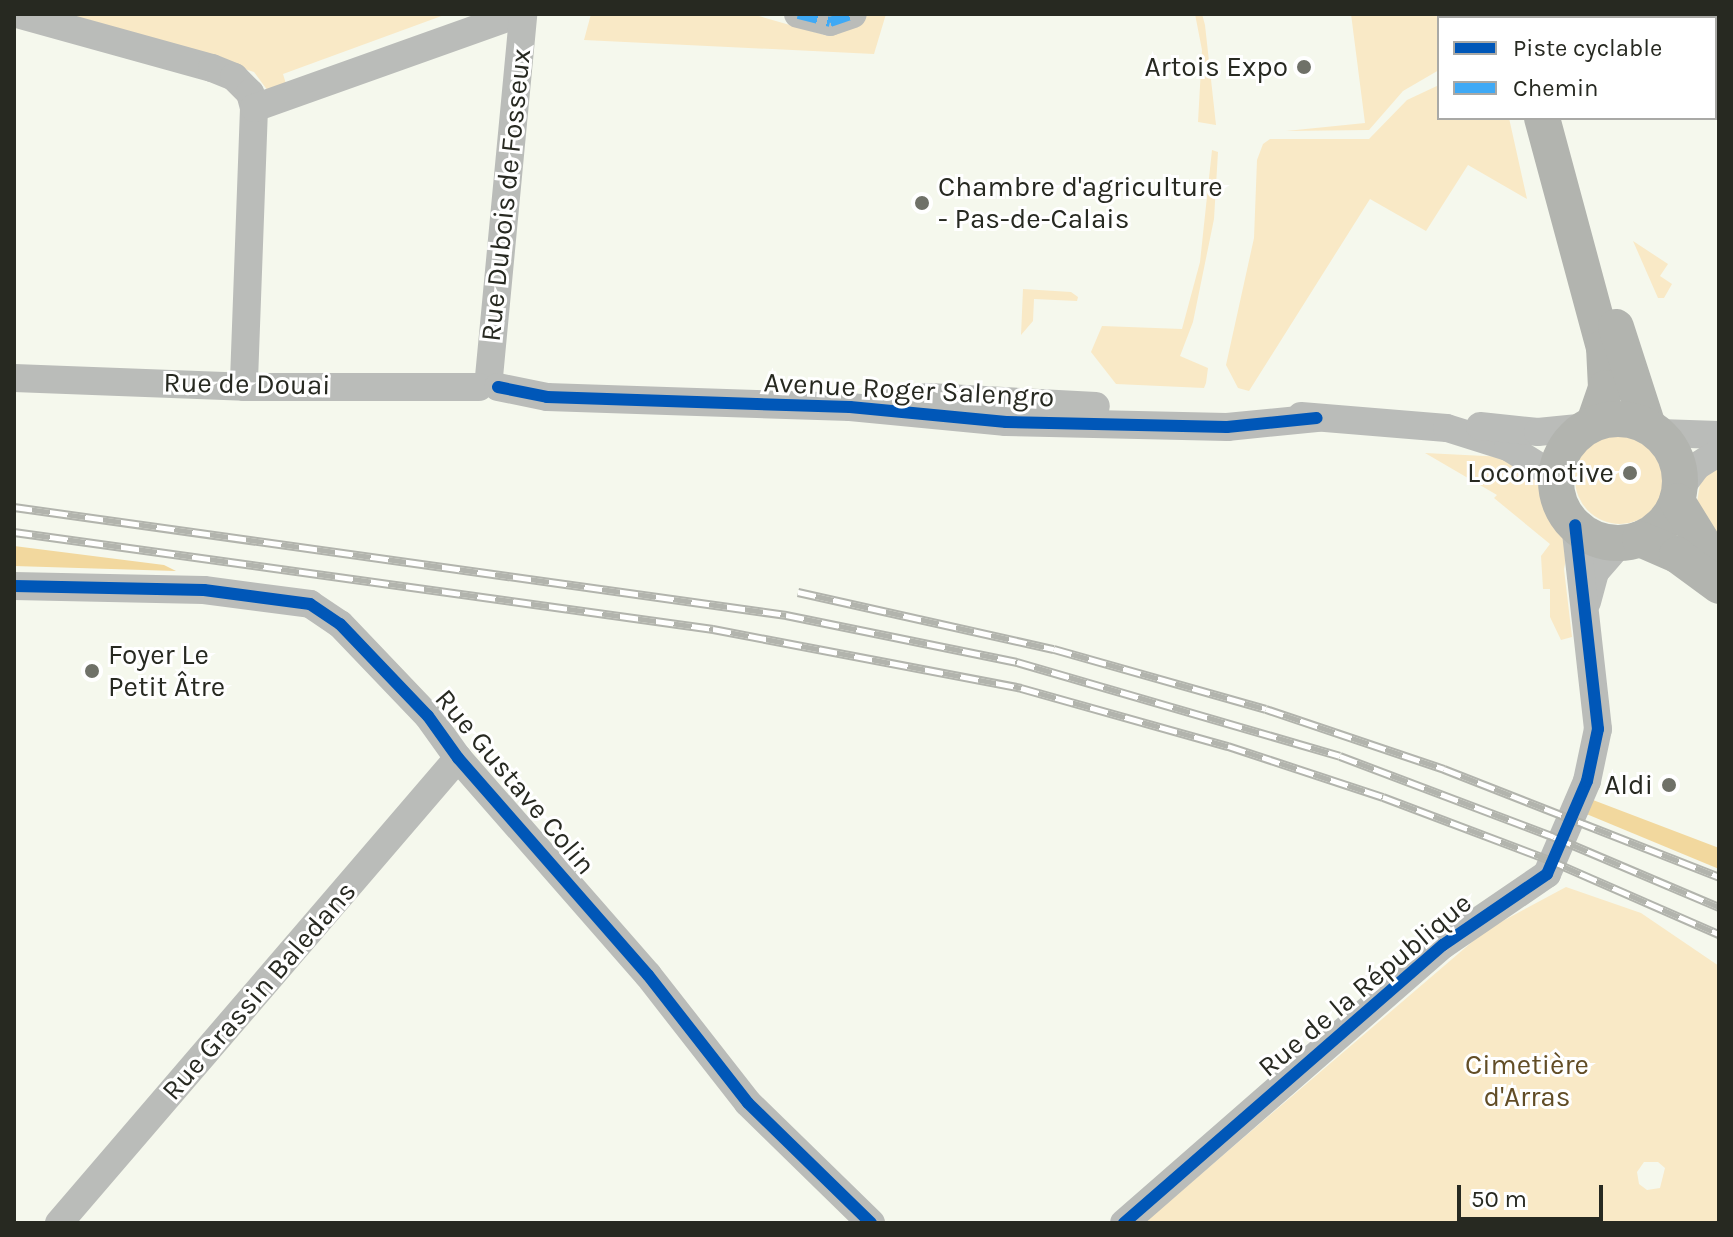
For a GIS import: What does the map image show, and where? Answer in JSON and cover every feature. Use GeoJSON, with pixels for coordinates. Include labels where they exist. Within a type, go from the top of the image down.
{"type":"FeatureCollection","features":[{"type":"Feature","properties":{"kind":"main road"},"geometry":{"type":"LineString","coordinates":[[1543,120],[1575,226],[1606,360],[1605,395],[1590,425],[1563,451],[1556,477],[1560,503],[1575,525],[1597,539],[1630,541],[1677,555],[1719,586]]}},
{"type":"Feature","properties":{"kind":"main road"},"geometry":{"type":"LineString","coordinates":[[1575,226],[1654,430],[1676,456],[1679,494],[1719,569]]}},
{"type":"Feature","properties":{"kind":"main road"},"geometry":{"type":"LineString","coordinates":[[1590,425],[1617,418],[1654,430]]}},
{"type":"Feature","properties":{"kind":"main road"},"geometry":{"type":"LineString","coordinates":[[1630,541],[1664,523],[1679,494]]}},
{"type":"Feature","properties":{"kind":"street"},"geometry":{"type":"LineString","coordinates":[[254,108],[521,14]]}},
{"type":"Feature","properties":{"kind":"street","name":"Rue Dubois de Fosseux"},"geometry":{"type":"LineString","coordinates":[[489,384],[521,14]]}},
{"type":"Feature","properties":{"kind":"street"},"geometry":{"type":"LineString","coordinates":[[798,14],[830,22],[853,14]]}},
{"type":"Feature","properties":{"kind":"street"},"geometry":{"type":"LineString","coordinates":[[32,16],[225,73],[246,87],[254,108],[244,387]]}},
{"type":"Feature","properties":{"kind":"street","name":"Rue de Douai"},"geometry":{"type":"LineString","coordinates":[[14,378],[244,387],[489,384]]}},
{"type":"Feature","properties":{"kind":"street","name":"Avenue Roger Salengro"},"geometry":{"type":"LineString","coordinates":[[489,384],[561,397],[850,407],[929,397],[1447,428],[1563,432],[1590,425]]}},
{"type":"Feature","properties":{"kind":"street","name":"Avenue Roger Salengro"},"geometry":{"type":"LineString","coordinates":[[1447,428],[1508,447],[1556,477]]}},
{"type":"Feature","properties":{"kind":"street"},"geometry":{"type":"LineString","coordinates":[[1654,430],[1719,435]]}},
{"type":"Feature","properties":{"kind":"street"},"geometry":{"type":"LineString","coordinates":[[1679,494],[1697,466],[1719,452]]}},
{"type":"Feature","properties":{"kind":"street","name":"Rue de la République"},"geometry":{"type":"LineString","coordinates":[[1124,1223],[1443,945],[1547,874],[1587,781],[1598,729],[1575,525]]}},
{"type":"Feature","properties":{"kind":"street","name":"Rue de la République"},"geometry":{"type":"LineString","coordinates":[[1586,615],[1591,579],[1630,541]]}},
{"type":"Feature","properties":{"kind":"street","name":"Rue Gustave Colin"},"geometry":{"type":"LineString","coordinates":[[14,586],[204,590],[310,604],[366,649],[428,716],[458,758],[648,975],[748,1103],[871,1223]]}},
{"type":"Feature","properties":{"kind":"street","name":"Rue Grassin Baledans"},"geometry":{"type":"LineString","coordinates":[[59,1223],[458,758]]}},
{"type":"Feature","properties":{"kind":"green space"},"geometry":{"type":"Polygon","coordinates":[[[68,14],[447,14],[283,74],[287,87],[268,91],[254,72],[68,14]]]}},
{"type":"Feature","properties":{"kind":"green space"},"geometry":{"type":"Polygon","coordinates":[[[591,14],[752,14],[828,36],[843,32],[864,14],[886,14],[874,54],[584,40],[591,14]]]}},
{"type":"Feature","properties":{"kind":"green space"},"geometry":{"type":"Polygon","coordinates":[[[1195,14],[1202,14],[1205,25],[1216,125],[1198,122],[1202,50],[1195,14]]]}},
{"type":"Feature","properties":{"kind":"green space"},"geometry":{"type":"Polygon","coordinates":[[[1351,14],[1450,16],[1437,16],[1437,71],[1403,91],[1369,130],[1286,131],[1365,123],[1351,14]]]}},
{"type":"Feature","properties":{"kind":"green space"},"geometry":{"type":"Polygon","coordinates":[[[1437,86],[1437,120],[1509,120],[1527,199],[1468,165],[1426,231],[1370,199],[1249,391],[1238,388],[1226,365],[1254,238],[1257,160],[1263,144],[1270,139],[1369,139],[1407,100],[1437,86]]]}},
{"type":"Feature","properties":{"kind":"green space"},"geometry":{"type":"Polygon","coordinates":[[[1212,150],[1218,152],[1214,219],[1193,322],[1180,356],[1208,368],[1204,388],[1116,384],[1091,352],[1102,326],[1182,329],[1200,262],[1212,150]]]}},
{"type":"Feature","properties":{"kind":"green space"},"geometry":{"type":"Polygon","coordinates":[[[1633,241],[1668,264],[1660,276],[1672,284],[1664,298],[1658,298],[1633,241]]]}},
{"type":"Feature","properties":{"kind":"green space"},"geometry":{"type":"Polygon","coordinates":[[[1023,289],[1071,292],[1078,297],[1077,301],[1034,299],[1033,321],[1021,335],[1023,289]]]}},
{"type":"Feature","properties":{"kind":"green space"},"geometry":{"type":"Polygon","coordinates":[[[1620,434],[1637,437],[1652,447],[1662,462],[1665,479],[1662,496],[1652,511],[1637,521],[1620,524],[1603,521],[1588,511],[1578,496],[1575,479],[1578,462],[1588,447],[1603,437],[1620,434]]]}},
{"type":"Feature","properties":{"kind":"green space"},"geometry":{"type":"Polygon","coordinates":[[[1425,453],[1505,457],[1541,476],[1550,515],[1570,540],[1564,569],[1572,637],[1561,640],[1550,617],[1550,589],[1543,589],[1541,556],[1550,544],[1494,498],[1497,495],[1425,453]]]}},
{"type":"Feature","properties":{"kind":"green space"},"geometry":{"type":"Polygon","coordinates":[[[1719,466],[1719,555],[1695,514],[1701,478],[1719,466]]]}},
{"type":"Feature","properties":{"kind":"green space","name":"Cimetière d'Arras"},"geometry":{"type":"Polygon","coordinates":[[[1566,887],[1641,913],[1719,966],[1719,1223],[1144,1223],[1486,930],[1566,887]],[[1644,1162],[1637,1172],[1639,1184],[1647,1190],[1660,1188],[1665,1168],[1658,1162],[1644,1162]]]}},
{"type":"Feature","properties":{"kind":"shaded area"},"geometry":{"type":"Polygon","coordinates":[[[14,546],[164,565],[176,571],[14,566],[14,546]]]}},
{"type":"Feature","properties":{"kind":"shaded area"},"geometry":{"type":"Polygon","coordinates":[[[1593,800],[1719,848],[1719,869],[1584,813],[1593,800]]]}},
{"type":"Feature","properties":{"kind":"railway"},"geometry":{"type":"LineString","coordinates":[[14,507],[786,615],[1017,662],[1340,756],[1554,837],[1719,907]]}},
{"type":"Feature","properties":{"kind":"railway"},"geometry":{"type":"LineString","coordinates":[[14,532],[713,629],[1021,688],[1228,746],[1383,797],[1547,859],[1719,934]]}},
{"type":"Feature","properties":{"kind":"railway"},"geometry":{"type":"LineString","coordinates":[[798,592],[1054,649],[1266,709],[1444,769],[1719,877]]}},
{"type":"Feature","properties":{"kind":"marked path"},"geometry":{"type":"LineString","coordinates":[[798,14],[830,22],[853,14]]}},
{"type":"Feature","properties":{"kind":"cycle path"},"geometry":{"type":"LineString","coordinates":[[498,387],[547,397],[850,407],[1006,422],[1227,427],[1317,418]]}},
{"type":"Feature","properties":{"kind":"cycle path"},"geometry":{"type":"LineString","coordinates":[[1124,1223],[1443,945],[1547,874],[1587,781],[1598,729],[1575,525]]}},
{"type":"Feature","properties":{"kind":"cycle path"},"geometry":{"type":"LineString","coordinates":[[14,586],[204,590],[310,604],[340,624],[428,716],[458,758],[648,975],[748,1103],[871,1223]]}},
{"type":"Feature","properties":{"kind":"place","name":"Artois Expo"},"geometry":{"type":"Point","coordinates":[1304,67]}},
{"type":"Feature","properties":{"kind":"place","name":"Chambre d'agriculture - Pas-de-Calais"},"geometry":{"type":"Point","coordinates":[922,203]}},
{"type":"Feature","properties":{"kind":"place","name":"Locomotive"},"geometry":{"type":"Point","coordinates":[1630,473]}},
{"type":"Feature","properties":{"kind":"place","name":"Foyer Le Petit Âtre"},"geometry":{"type":"Point","coordinates":[92,671]}},
{"type":"Feature","properties":{"kind":"place","name":"Aldi"},"geometry":{"type":"Point","coordinates":[1669,785]}}]}
